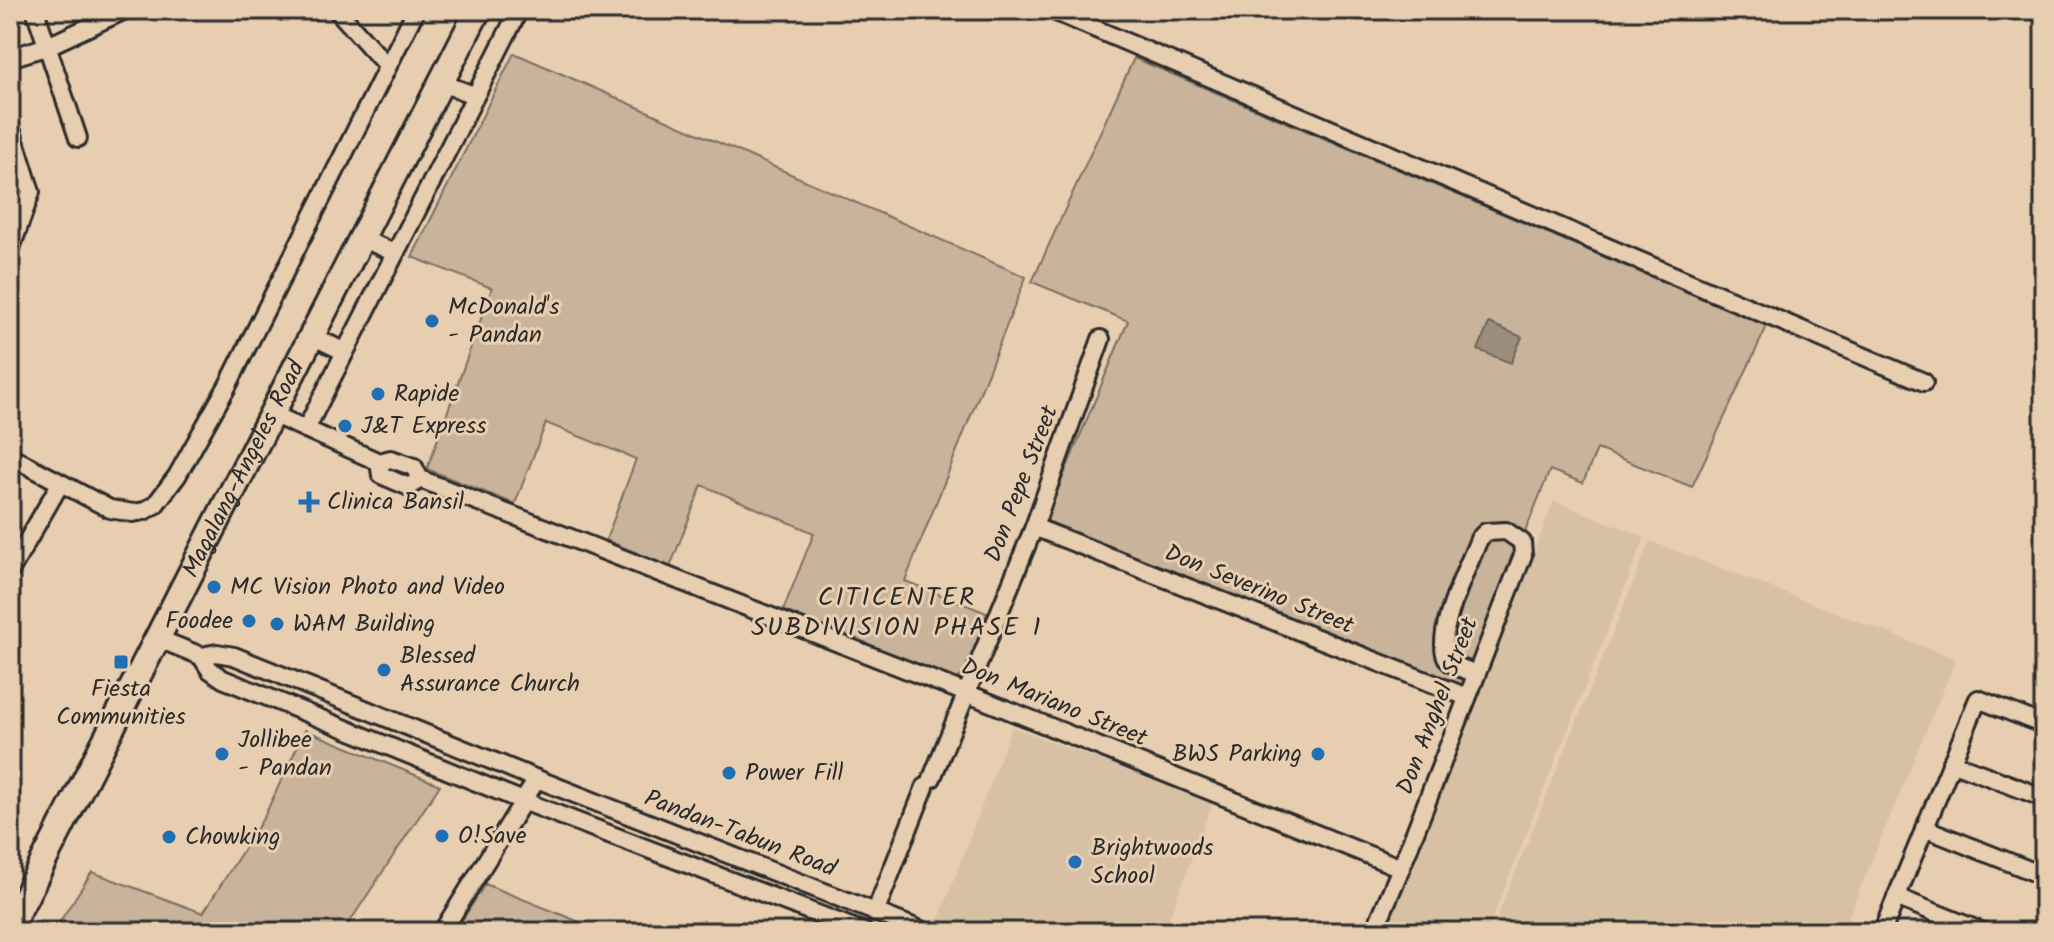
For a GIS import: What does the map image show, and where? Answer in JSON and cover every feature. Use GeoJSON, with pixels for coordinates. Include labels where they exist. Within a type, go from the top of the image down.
{"type":"FeatureCollection","features":[{"type":"Feature","properties":{"kind":"main road","name":"Magalang-Angeles Road"},"geometry":{"type":"LineString","coordinates":[[10,927],[478,10]]}},
{"type":"Feature","properties":{"kind":"street"},"geometry":{"type":"LineString","coordinates":[[35,10],[78,138]]}},
{"type":"Feature","properties":{"kind":"street"},"geometry":{"type":"LineString","coordinates":[[10,58],[48,46],[125,10]]}},
{"type":"Feature","properties":{"kind":"street"},"geometry":{"type":"LineString","coordinates":[[337,10],[387,66]]}},
{"type":"Feature","properties":{"kind":"street"},"geometry":{"type":"LineString","coordinates":[[10,456],[110,509],[133,513],[155,505],[177,476],[243,356],[416,10]]}},
{"type":"Feature","properties":{"kind":"street"},"geometry":{"type":"LineString","coordinates":[[306,429],[519,10]]}},
{"type":"Feature","properties":{"kind":"street"},"geometry":{"type":"LineString","coordinates":[[1051,10],[1924,382]]}},
{"type":"Feature","properties":{"kind":"street"},"geometry":{"type":"LineString","coordinates":[[441,83],[474,95]]}},
{"type":"Feature","properties":{"kind":"street"},"geometry":{"type":"LineString","coordinates":[[10,125],[31,192],[10,251]]}},
{"type":"Feature","properties":{"kind":"street"},"geometry":{"type":"LineString","coordinates":[[361,238],[395,253]]}},
{"type":"Feature","properties":{"kind":"street"},"geometry":{"type":"LineString","coordinates":[[312,336],[345,352]]}},
{"type":"Feature","properties":{"kind":"street","name":"Don Pepe Street"},"geometry":{"type":"LineString","coordinates":[[875,913],[1034,527],[1101,339]]}},
{"type":"Feature","properties":{"kind":"street","name":"Don Mariano Street"},"geometry":{"type":"LineString","coordinates":[[272,414],[379,462],[391,459],[414,467],[420,479],[1401,868]]}},
{"type":"Feature","properties":{"kind":"street"},"geometry":{"type":"LineString","coordinates":[[10,571],[60,484]]}},
{"type":"Feature","properties":{"kind":"street","name":"Don Severino Street"},"geometry":{"type":"LineString","coordinates":[[1034,527],[1467,697]]}},
{"type":"Feature","properties":{"kind":"street","name":"Don Anghel Street"},"geometry":{"type":"LineString","coordinates":[[1374,932],[1401,868],[1523,555],[1522,542],[1506,531],[1486,532],[1479,539],[1445,626],[1443,651],[1448,660],[1476,674]]}},
{"type":"Feature","properties":{"kind":"street","name":"Pandan-Tabun Road"},"geometry":{"type":"LineString","coordinates":[[159,639],[201,656],[217,653],[234,656],[926,932]]}},
{"type":"Feature","properties":{"kind":"street","name":"Pandan-Tabun Road"},"geometry":{"type":"LineString","coordinates":[[201,656],[210,670],[223,679],[523,801],[864,932]]}},
{"type":"Feature","properties":{"kind":"street"},"geometry":{"type":"LineString","coordinates":[[1882,932],[1978,699],[2044,725]]}},
{"type":"Feature","properties":{"kind":"street"},"geometry":{"type":"LineString","coordinates":[[1951,762],[2044,798]]}},
{"type":"Feature","properties":{"kind":"street"},"geometry":{"type":"LineString","coordinates":[[442,932],[537,779]]}},
{"type":"Feature","properties":{"kind":"street"},"geometry":{"type":"LineString","coordinates":[[1924,828],[2044,876]]}},
{"type":"Feature","properties":{"kind":"street"},"geometry":{"type":"LineString","coordinates":[[1896,897],[1983,932]]}},
{"type":"Feature","properties":{"kind":"shaded area"},"geometry":{"type":"Polygon","coordinates":[[[514,53],[1026,277],[905,581],[987,613],[970,661],[960,677],[954,681],[782,613],[814,533],[702,485],[670,567],[606,540],[636,459],[546,423],[515,504],[427,469],[492,288],[412,257],[514,53]]]}},
{"type":"Feature","properties":{"kind":"shaded area"},"geometry":{"type":"Polygon","coordinates":[[[1134,58],[1767,326],[1692,487],[1597,449],[1583,483],[1550,470],[1462,688],[1045,520],[1128,321],[1032,282],[1134,58]]]}},
{"type":"Feature","properties":{"kind":"shaded area"},"geometry":{"type":"Polygon","coordinates":[[[1489,323],[1522,337],[1511,363],[1478,350],[1489,323]]]}},
{"type":"Feature","properties":{"kind":"shaded area"},"geometry":{"type":"Polygon","coordinates":[[[1554,501],[1645,537],[1487,932],[1381,932],[1554,501]]]}},
{"type":"Feature","properties":{"kind":"shaded area"},"geometry":{"type":"Polygon","coordinates":[[[1650,541],[1956,659],[1842,932],[1491,932],[1650,541]]]}},
{"type":"Feature","properties":{"kind":"shaded area","name":"Brightwoods School"},"geometry":{"type":"Polygon","coordinates":[[[1012,727],[1213,802],[1164,932],[967,932],[938,921],[1012,727]]]}},
{"type":"Feature","properties":{"kind":"shaded area"},"geometry":{"type":"Polygon","coordinates":[[[305,730],[440,785],[343,932],[53,932],[92,872],[203,913],[264,817],[305,730]]]}},
{"type":"Feature","properties":{"kind":"shaded area"},"geometry":{"type":"Polygon","coordinates":[[[485,884],[580,922],[576,932],[455,932],[485,884]]]}},
{"type":"Feature","properties":{"kind":"place","name":"McDonald's - Pandan"},"geometry":{"type":"Point","coordinates":[432,321]}},
{"type":"Feature","properties":{"kind":"place","name":"Rapide"},"geometry":{"type":"Point","coordinates":[378,394]}},
{"type":"Feature","properties":{"kind":"place","name":"J&T Express"},"geometry":{"type":"Point","coordinates":[345,426]}},
{"type":"Feature","properties":{"kind":"place","name":"Clinica Bansil"},"geometry":{"type":"Point","coordinates":[309,502]}},
{"type":"Feature","properties":{"kind":"place","name":"MC Vision Photo and Video"},"geometry":{"type":"Point","coordinates":[214,587]}},
{"type":"Feature","properties":{"kind":"place","name":"Foodee"},"geometry":{"type":"Point","coordinates":[249,621]}},
{"type":"Feature","properties":{"kind":"place","name":"WAM Building"},"geometry":{"type":"Point","coordinates":[277,624]}},
{"type":"Feature","properties":{"kind":"place","name":"Fiesta Communities"},"geometry":{"type":"Point","coordinates":[121,662]}},
{"type":"Feature","properties":{"kind":"place","name":"Blessed Assurance Church"},"geometry":{"type":"Point","coordinates":[384,670]}},
{"type":"Feature","properties":{"kind":"place","name":"Jollibee - Pandan"},"geometry":{"type":"Point","coordinates":[222,754]}},
{"type":"Feature","properties":{"kind":"place","name":"BWS Parking"},"geometry":{"type":"Point","coordinates":[1318,754]}},
{"type":"Feature","properties":{"kind":"place","name":"Power Fill"},"geometry":{"type":"Point","coordinates":[729,773]}},
{"type":"Feature","properties":{"kind":"place","name":"O!Save"},"geometry":{"type":"Point","coordinates":[442,836]}},
{"type":"Feature","properties":{"kind":"place","name":"Chowking"},"geometry":{"type":"Point","coordinates":[169,837]}},
{"type":"Feature","properties":{"kind":"place","name":"Brightwoods School"},"geometry":{"type":"Point","coordinates":[1075,862]}},
{"type":"Feature","properties":{"kind":"district","name":"CITICENTER SUBDIVISION PHASE 1"},"geometry":{"type":"Point","coordinates":[897,613]}}]}
